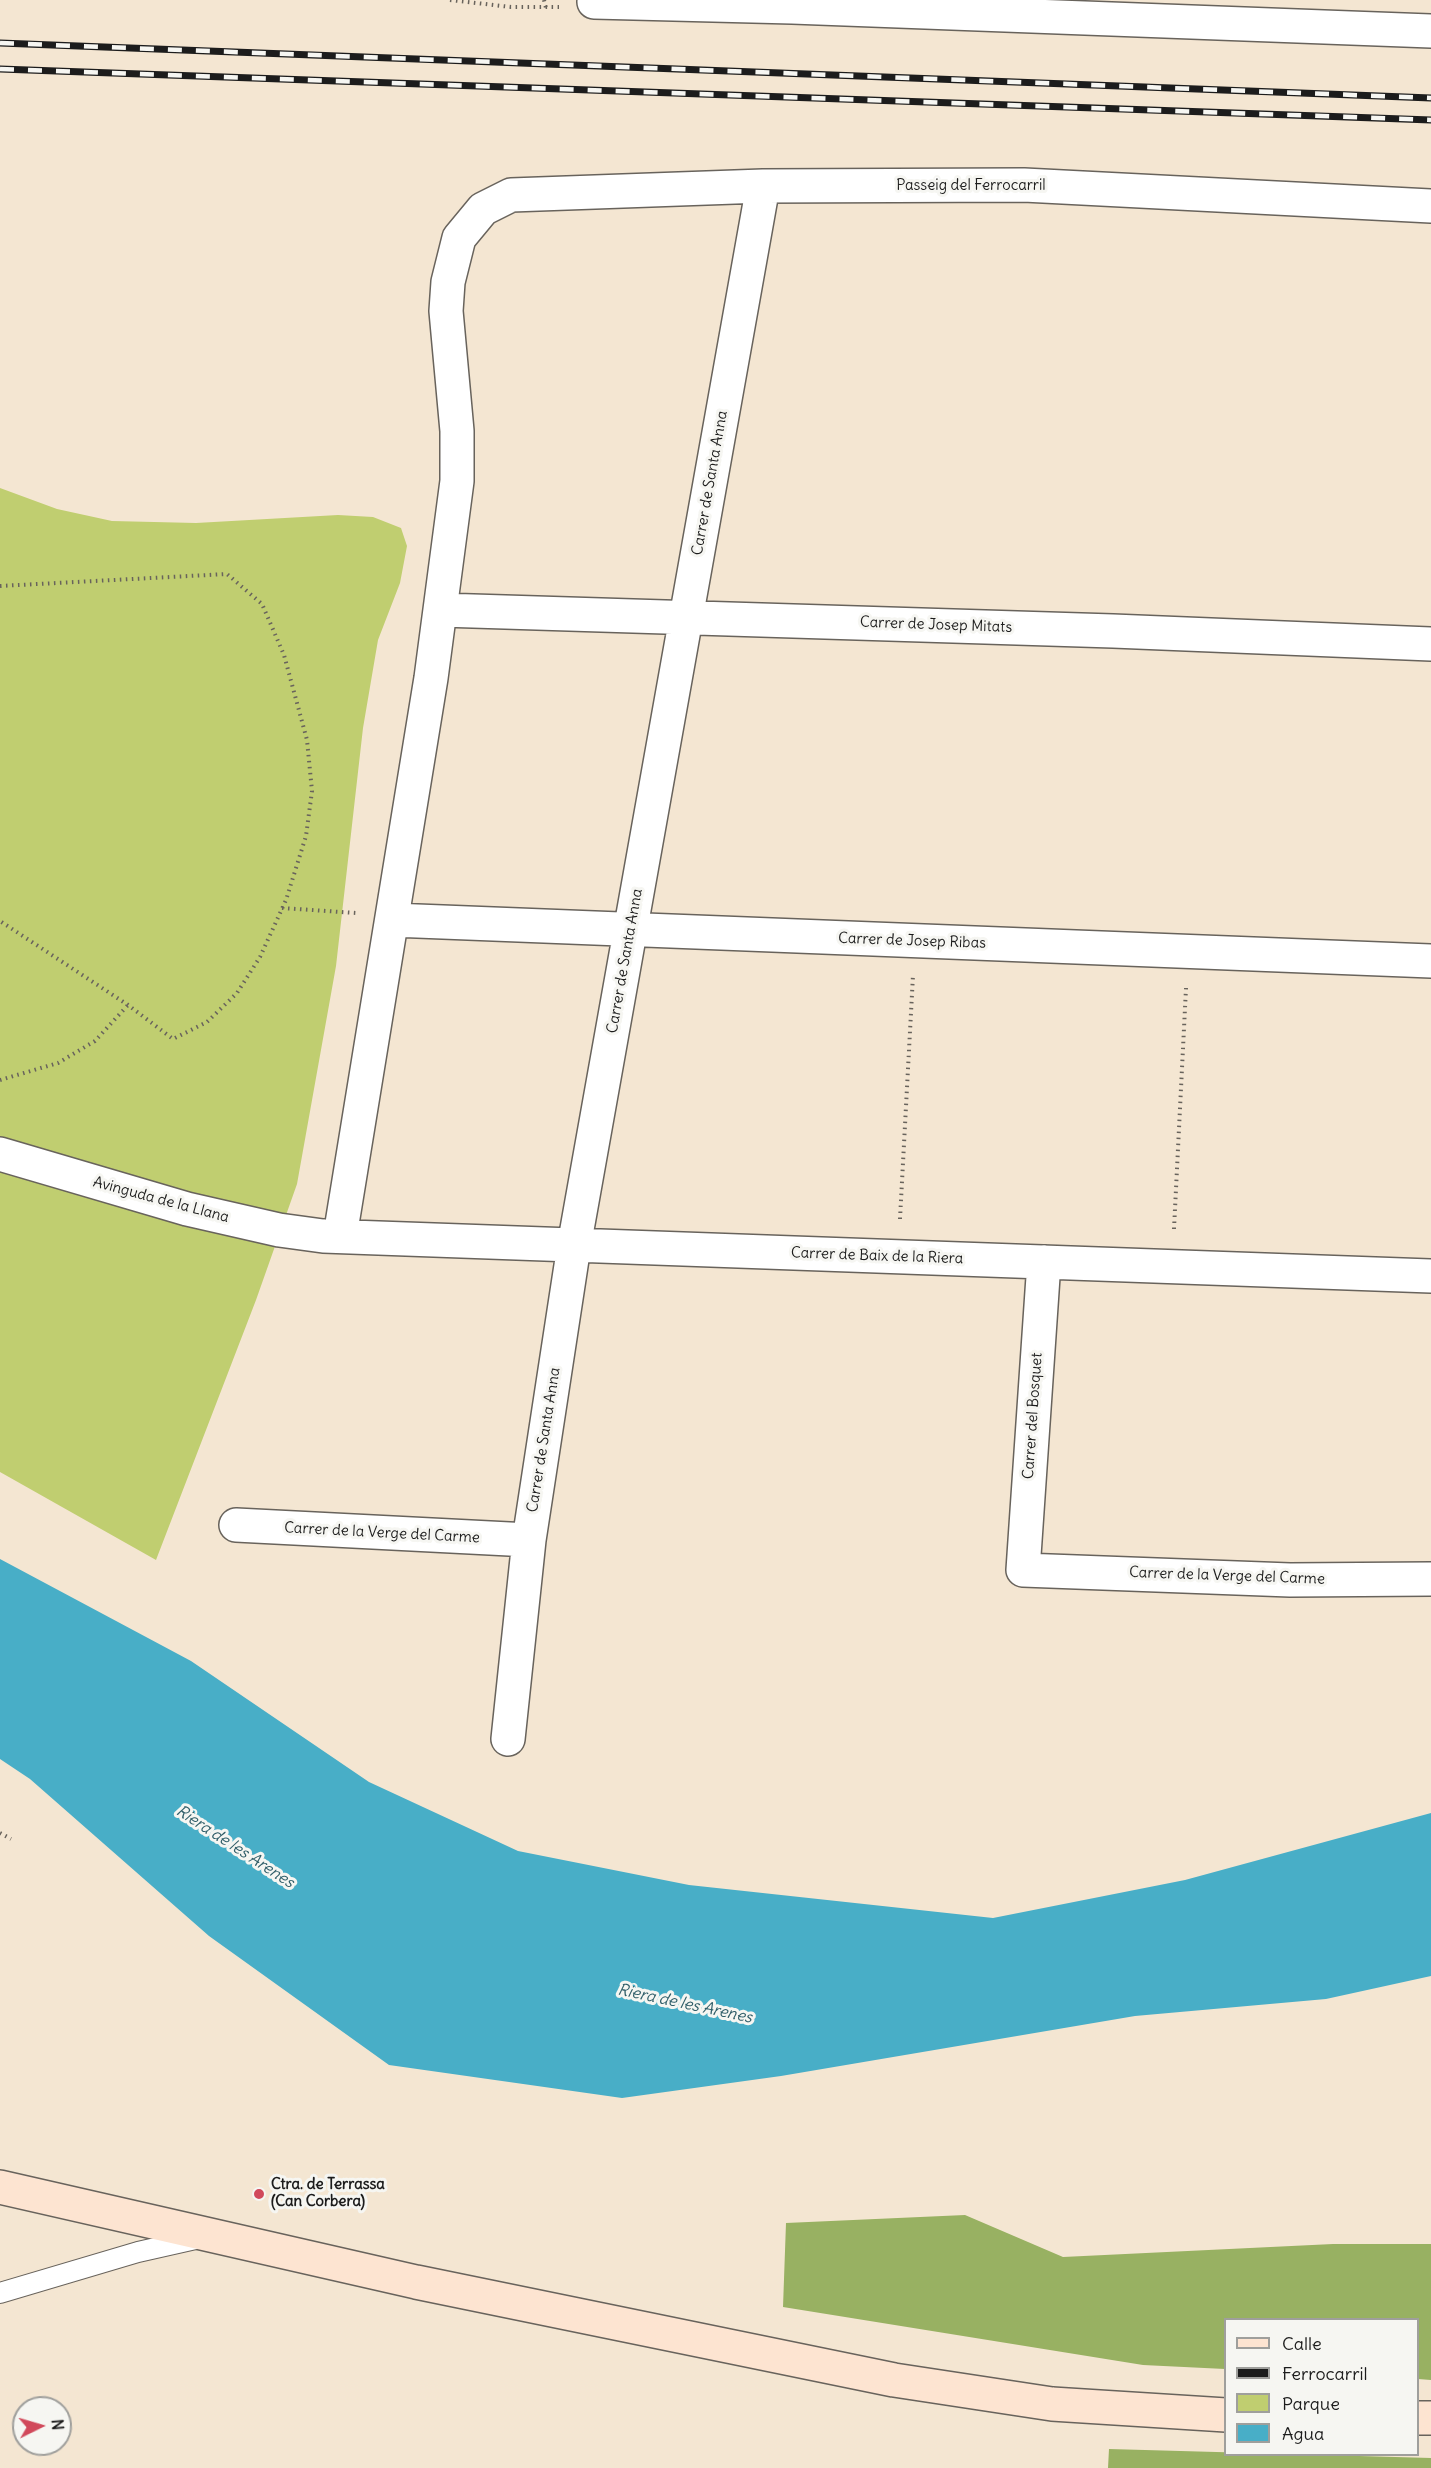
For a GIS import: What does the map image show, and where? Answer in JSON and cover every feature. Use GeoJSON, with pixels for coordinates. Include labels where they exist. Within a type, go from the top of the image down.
{"type":"FeatureCollection","features":[{"type":"Feature","properties":{"kind":"main road"},"geometry":{"type":"LineString","coordinates":[[0,2187],[416,2282],[894,2380],[1052,2404],[1224,2415]]}},
{"type":"Feature","properties":{"kind":"street"},"geometry":{"type":"LineString","coordinates":[[594,2],[792,3],[1431,31]]}},
{"type":"Feature","properties":{"kind":"street","name":"Passeig del Ferrocarril"},"geometry":{"type":"LineString","coordinates":[[441,610],[457,481],[458,431],[446,311],[448,282],[456,248],[469,224],[483,209],[511,195],[763,186],[1024,185],[1431,207]]}},
{"type":"Feature","properties":{"kind":"street","name":"Carrer de Santa Anna"},"geometry":{"type":"LineString","coordinates":[[508,1739],[529,1540],[574,1246],[763,186]]}},
{"type":"Feature","properties":{"kind":"street"},"geometry":{"type":"LineString","coordinates":[[332,1236],[393,920],[441,610]]}},
{"type":"Feature","properties":{"kind":"street","name":"Carrer de Josep Mitats"},"geometry":{"type":"LineString","coordinates":[[441,610],[1113,631],[1431,644]]}},
{"type":"Feature","properties":{"kind":"street","name":"Carrer de Josep Ribas"},"geometry":{"type":"LineString","coordinates":[[393,920],[1431,961]]}},
{"type":"Feature","properties":{"kind":"street","name":"Avinguda de la Llana"},"geometry":{"type":"LineString","coordinates":[[0,1154],[187,1209],[279,1230],[332,1236]]}},
{"type":"Feature","properties":{"kind":"street","name":"Carrer de Baix de la Riera"},"geometry":{"type":"LineString","coordinates":[[332,1236],[1431,1276]]}},
{"type":"Feature","properties":{"kind":"street","name":"Carrer del Bosquet"},"geometry":{"type":"LineString","coordinates":[[1023,1570],[1044,1263]]}},
{"type":"Feature","properties":{"kind":"street","name":"Carrer de la Verge del Carme"},"geometry":{"type":"LineString","coordinates":[[236,1525],[529,1540]]}},
{"type":"Feature","properties":{"kind":"street","name":"Carrer de la Verge del Carme"},"geometry":{"type":"LineString","coordinates":[[1023,1570],[1290,1580],[1431,1579]]}},
{"type":"Feature","properties":{"kind":"lane"},"geometry":{"type":"LineString","coordinates":[[0,2293],[129,2254],[211,2235]]}},
{"type":"Feature","properties":{"kind":"path"},"geometry":{"type":"LineString","coordinates":[[450,0],[546,8],[594,2]]}},
{"type":"Feature","properties":{"kind":"path"},"geometry":{"type":"LineString","coordinates":[[544,0],[546,8]]}},
{"type":"Feature","properties":{"kind":"path"},"geometry":{"type":"LineString","coordinates":[[0,586],[227,574],[262,604],[284,655],[307,740],[312,791],[306,836],[282,908],[260,957],[237,993],[207,1022],[173,1039],[128,1005],[0,921]]}},
{"type":"Feature","properties":{"kind":"path"},"geometry":{"type":"LineString","coordinates":[[282,908],[369,914],[393,920]]}},
{"type":"Feature","properties":{"kind":"path"},"geometry":{"type":"LineString","coordinates":[[898,1257],[915,942]]}},
{"type":"Feature","properties":{"kind":"path"},"geometry":{"type":"LineString","coordinates":[[1172,1267],[1188,951]]}},
{"type":"Feature","properties":{"kind":"path"},"geometry":{"type":"LineString","coordinates":[[0,1080],[58,1063],[95,1041],[128,1005]]}},
{"type":"Feature","properties":{"kind":"path"},"geometry":{"type":"LineString","coordinates":[[0,1833],[11,1839]]}},
{"type":"Feature","properties":{"kind":"green space"},"geometry":{"type":"Polygon","coordinates":[[[0,488],[57,509],[112,521],[196,523],[338,515],[373,517],[401,528],[407,546],[400,583],[378,640],[363,728],[336,966],[297,1184],[256,1300],[156,1560],[0,1472],[0,488]]]}},
{"type":"Feature","properties":{"kind":"green space"},"geometry":{"type":"Polygon","coordinates":[[[965,2215],[1063,2257],[1333,2244],[1431,2244],[1431,2380],[1419,2379],[1419,2318],[1224,2318],[1224,2369],[1143,2365],[783,2307],[786,2223],[965,2215]]]}},
{"type":"Feature","properties":{"kind":"green space"},"geometry":{"type":"Polygon","coordinates":[[[1109,2449],[1224,2452],[1224,2456],[1431,2458],[1431,2468],[1108,2468],[1109,2449]]]}},
{"type":"Feature","properties":{"kind":"water","name":"Riera de les Arenes"},"geometry":{"type":"Polygon","coordinates":[[[0,1559],[191,1661],[369,1782],[518,1851],[689,1885],[993,1918],[1185,1880],[1431,1813],[1431,1976],[1326,1999],[1135,2016],[781,2076],[622,2098],[389,2065],[209,1936],[30,1779],[0,1759],[0,1559]]]}},
{"type":"Feature","properties":{"kind":"railway"},"geometry":{"type":"LineString","coordinates":[[0,43],[1431,98]]}},
{"type":"Feature","properties":{"kind":"railway"},"geometry":{"type":"LineString","coordinates":[[0,69],[1431,120]]}},
{"type":"Feature","properties":{"kind":"place","name":"Ctra. de Terrassa (Can Corbera)"},"geometry":{"type":"Point","coordinates":[259,2194]}}]}
